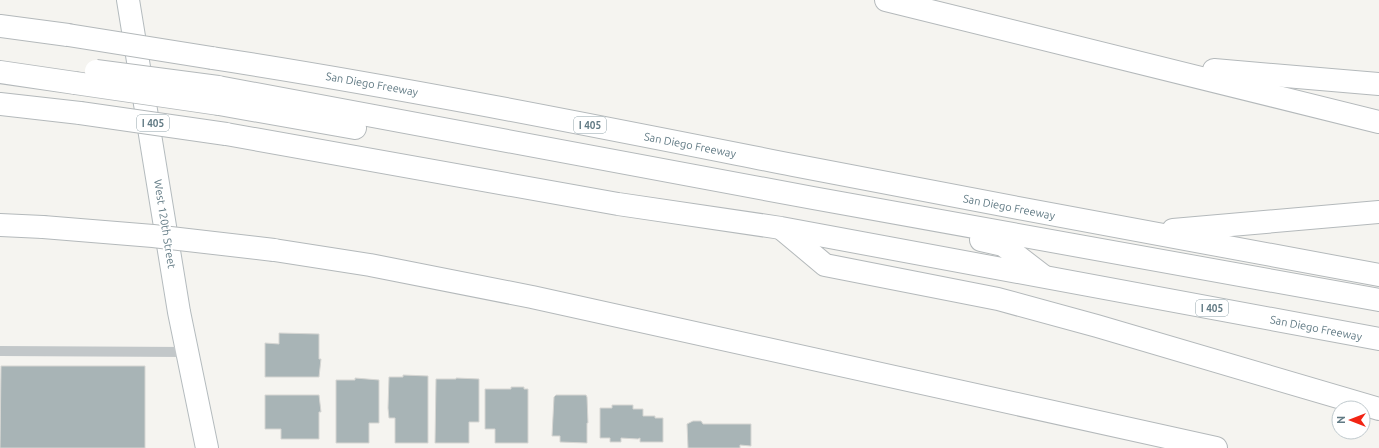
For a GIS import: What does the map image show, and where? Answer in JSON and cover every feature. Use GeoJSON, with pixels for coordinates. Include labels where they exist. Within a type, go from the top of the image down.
{"type":"FeatureCollection","features":[{"type":"Feature","properties":{"kind":"main road","name":"West 120th Street"},"geometry":{"type":"LineString","coordinates":[[128,0],[187,352],[206,448]]}},
{"type":"Feature","properties":{"kind":"main road"},"geometry":{"type":"LineString","coordinates":[[886,0],[1379,122]]}},
{"type":"Feature","properties":{"kind":"main road","name":"San Diego Freeway"},"geometry":{"type":"LineString","coordinates":[[0,26],[68,35],[331,76],[1146,232],[1379,275]]}},
{"type":"Feature","properties":{"kind":"main road"},"geometry":{"type":"LineString","coordinates":[[0,57],[74,75]]}},
{"type":"Feature","properties":{"kind":"main road"},"geometry":{"type":"LineString","coordinates":[[1145,64],[1379,84]]}},
{"type":"Feature","properties":{"kind":"main road"},"geometry":{"type":"LineString","coordinates":[[0,72],[74,75],[218,95],[813,198],[1379,300]]}},
{"type":"Feature","properties":{"kind":"main road"},"geometry":{"type":"LineString","coordinates":[[218,95],[660,181],[1003,244],[1044,277]]}},
{"type":"Feature","properties":{"kind":"main road","name":"San Diego Freeway"},"geometry":{"type":"LineString","coordinates":[[0,104],[80,113],[226,134],[618,204],[781,228],[1379,339]]}},
{"type":"Feature","properties":{"kind":"main road"},"geometry":{"type":"LineString","coordinates":[[1146,232],[1379,212]]}},
{"type":"Feature","properties":{"kind":"main road"},"geometry":{"type":"LineString","coordinates":[[0,225],[153,236],[274,250],[370,265],[532,297],[1216,448]]}},
{"type":"Feature","properties":{"kind":"main road"},"geometry":{"type":"LineString","coordinates":[[781,228],[825,265],[998,299],[1097,326],[1379,409]]}},
{"type":"Feature","properties":{"kind":"lane"},"geometry":{"type":"LineString","coordinates":[[0,351],[187,352]]}},
{"type":"Feature","properties":{"kind":"building"},"geometry":{"type":"Polygon","coordinates":[[[279,333],[319,334],[319,359],[321,359],[319,377],[265,377],[265,343],[279,344],[279,333]]]}},
{"type":"Feature","properties":{"kind":"building"},"geometry":{"type":"Polygon","coordinates":[[[1,366],[145,366],[145,448],[0,448],[1,366]]]}},
{"type":"Feature","properties":{"kind":"building"},"geometry":{"type":"Polygon","coordinates":[[[403,375],[428,376],[428,443],[395,443],[395,418],[389,418],[388,408],[389,377],[403,377],[403,375]]]}},
{"type":"Feature","properties":{"kind":"building"},"geometry":{"type":"Polygon","coordinates":[[[355,378],[379,380],[379,423],[369,423],[369,443],[336,443],[336,380],[355,380],[355,378]]]}},
{"type":"Feature","properties":{"kind":"building"},"geometry":{"type":"Polygon","coordinates":[[[436,379],[479,379],[479,422],[469,422],[469,443],[435,443],[436,379]]]}},
{"type":"Feature","properties":{"kind":"building"},"geometry":{"type":"Polygon","coordinates":[[[511,387],[524,387],[524,389],[528,389],[528,443],[495,443],[495,429],[485,429],[485,389],[511,389],[511,387]]]}},
{"type":"Feature","properties":{"kind":"building"},"geometry":{"type":"Polygon","coordinates":[[[265,395],[319,395],[321,412],[319,412],[319,439],[281,439],[281,429],[265,429],[265,395]]]}},
{"type":"Feature","properties":{"kind":"building"},"geometry":{"type":"Polygon","coordinates":[[[556,395],[586,395],[588,423],[587,443],[560,442],[560,436],[552,436],[554,397],[556,395]]]}},
{"type":"Feature","properties":{"kind":"building"},"geometry":{"type":"Polygon","coordinates":[[[612,405],[633,405],[633,409],[643,409],[643,416],[663,418],[663,442],[640,442],[640,438],[621,438],[621,442],[610,442],[610,438],[600,438],[600,408],[612,408],[612,405]]]}},
{"type":"Feature","properties":{"kind":"building"},"geometry":{"type":"Polygon","coordinates":[[[693,421],[701,421],[703,424],[751,424],[751,446],[740,445],[740,448],[688,448],[687,424],[693,421]]]}}]}
